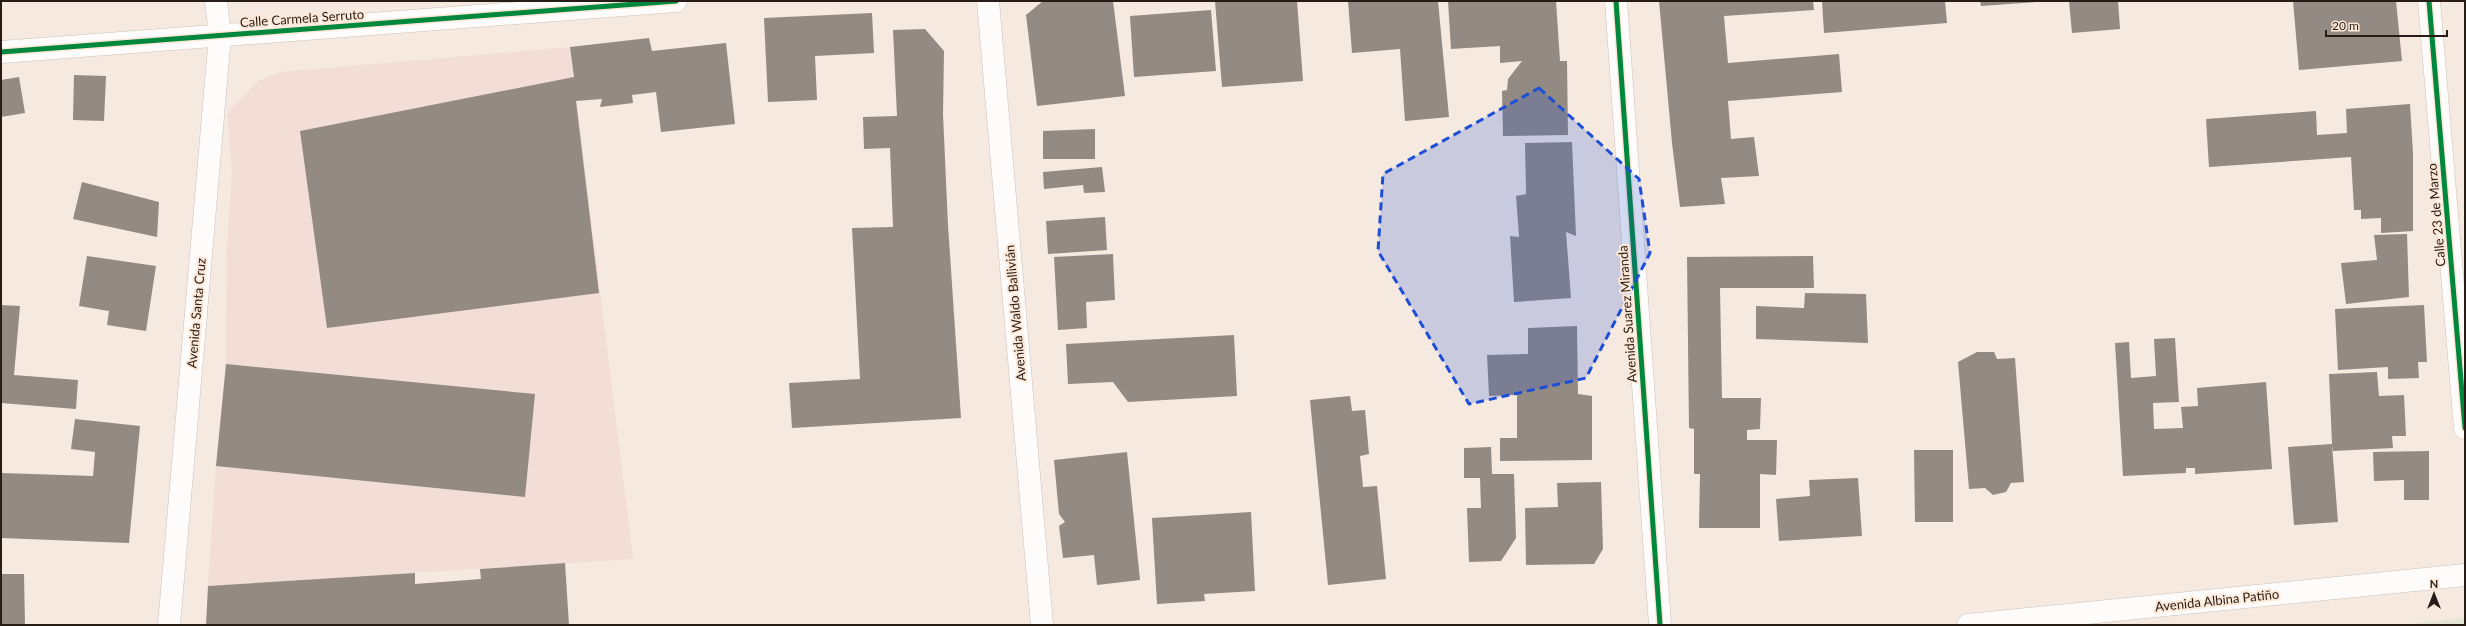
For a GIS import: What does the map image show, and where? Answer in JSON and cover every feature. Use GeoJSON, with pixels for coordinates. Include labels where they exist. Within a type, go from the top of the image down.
{"type":"FeatureCollection","features":[{"type":"Feature","properties":{"kind":"main road","name":"Avenida Santa Cruz"},"geometry":{"type":"LineString","coordinates":[[169,625],[220,35],[216,1]]}},
{"type":"Feature","properties":{"kind":"main road","name":"Calle Carmela Serruto"},"geometry":{"type":"LineString","coordinates":[[1,52],[676,1]]}},
{"type":"Feature","properties":{"kind":"main road","name":"Avenida Waldo Ballivián"},"geometry":{"type":"LineString","coordinates":[[988,1],[1042,625]]}},
{"type":"Feature","properties":{"kind":"main road","name":"Avenida Suarez Miranda"},"geometry":{"type":"LineString","coordinates":[[1616,1],[1660,625]]}},
{"type":"Feature","properties":{"kind":"main road","name":"Calle 23 de Marzo"},"geometry":{"type":"LineString","coordinates":[[2429,1],[2465,428]]}},
{"type":"Feature","properties":{"kind":"main road","name":"Avenida Albina Patiño"},"geometry":{"type":"LineString","coordinates":[[1968,625],[2465,575]]}},
{"type":"Feature","properties":{"kind":"highlighted area"},"geometry":{"type":"Polygon","coordinates":[[[1539,88],[1639,179],[1650,253],[1586,378],[1469,404],[1378,251],[1383,174],[1539,88]]]}},
{"type":"Feature","properties":{"kind":"shaded area"},"geometry":{"type":"Polygon","coordinates":[[[570,47],[633,559],[208,586],[216,466],[226,364],[227,247],[232,172],[227,113],[258,81],[280,72],[570,47]]]}},
{"type":"Feature","properties":{"kind":"green space"},"geometry":{"type":"Polygon","coordinates":[[[2465,618],[2465,625],[2401,625],[2465,618]]]}},
{"type":"Feature","properties":{"kind":"building"},"geometry":{"type":"Polygon","coordinates":[[[1043,1],[1113,1],[1125,96],[1037,106],[1026,15],[1043,1]]]}},
{"type":"Feature","properties":{"kind":"building"},"geometry":{"type":"Polygon","coordinates":[[[1215,1],[1297,1],[1303,81],[1222,87],[1215,1]]]}},
{"type":"Feature","properties":{"kind":"building"},"geometry":{"type":"Polygon","coordinates":[[[1348,1],[1438,1],[1449,117],[1405,121],[1400,49],[1352,53],[1348,1]]]}},
{"type":"Feature","properties":{"kind":"building"},"geometry":{"type":"Polygon","coordinates":[[[1448,1],[1556,1],[1560,61],[1567,61],[1568,135],[1503,136],[1502,91],[1507,90],[1508,79],[1522,61],[1500,63],[1500,46],[1451,49],[1448,1]]]}},
{"type":"Feature","properties":{"kind":"building"},"geometry":{"type":"Polygon","coordinates":[[[1659,1],[1813,1],[1814,10],[1724,16],[1728,63],[1839,54],[1842,92],[1728,101],[1731,139],[1754,137],[1759,176],[1721,178],[1725,204],[1680,207],[1672,143],[1659,1]]]}},
{"type":"Feature","properties":{"kind":"building"},"geometry":{"type":"Polygon","coordinates":[[[1822,1],[1945,1],[1947,23],[1824,33],[1822,1]]]}},
{"type":"Feature","properties":{"kind":"building"},"geometry":{"type":"Polygon","coordinates":[[[1980,1],[2037,1],[2037,2],[1981,6],[1980,1]]]}},
{"type":"Feature","properties":{"kind":"building"},"geometry":{"type":"Polygon","coordinates":[[[2069,1],[2118,1],[2120,29],[2072,33],[2069,1]]]}},
{"type":"Feature","properties":{"kind":"building"},"geometry":{"type":"Polygon","coordinates":[[[2293,1],[2396,1],[2402,61],[2299,70],[2293,1]]]}},
{"type":"Feature","properties":{"kind":"building"},"geometry":{"type":"Polygon","coordinates":[[[1211,10],[1216,71],[1134,77],[1130,16],[1211,10]]]}},
{"type":"Feature","properties":{"kind":"building"},"geometry":{"type":"Polygon","coordinates":[[[872,13],[874,53],[815,56],[817,100],[768,102],[764,18],[872,13]]]}},
{"type":"Feature","properties":{"kind":"building"},"geometry":{"type":"Polygon","coordinates":[[[925,29],[944,51],[943,114],[948,225],[961,418],[792,428],[789,383],[860,379],[852,228],[893,227],[890,148],[864,149],[863,117],[897,116],[893,30],[925,29]]]}},
{"type":"Feature","properties":{"kind":"building"},"geometry":{"type":"Polygon","coordinates":[[[649,38],[652,51],[726,43],[735,124],[661,132],[656,92],[632,95],[633,103],[600,107],[602,99],[576,101],[599,293],[327,328],[300,131],[574,77],[570,47],[649,38]]]}},
{"type":"Feature","properties":{"kind":"building"},"geometry":{"type":"Polygon","coordinates":[[[74,75],[106,76],[104,121],[73,120],[74,75]]]}},
{"type":"Feature","properties":{"kind":"building"},"geometry":{"type":"Polygon","coordinates":[[[19,77],[25,113],[1,117],[1,80],[19,77]]]}},
{"type":"Feature","properties":{"kind":"building"},"geometry":{"type":"Polygon","coordinates":[[[2410,104],[2413,153],[2413,231],[2381,233],[2381,218],[2361,219],[2361,210],[2354,210],[2351,157],[2209,167],[2206,119],[2316,111],[2317,135],[2347,133],[2346,109],[2410,104]]]}},
{"type":"Feature","properties":{"kind":"building"},"geometry":{"type":"Polygon","coordinates":[[[1095,129],[1095,159],[1043,159],[1043,131],[1095,129]]]}},
{"type":"Feature","properties":{"kind":"building"},"geometry":{"type":"Polygon","coordinates":[[[1572,142],[1576,236],[1566,232],[1571,298],[1514,302],[1510,236],[1519,237],[1516,196],[1526,194],[1525,143],[1572,142]]]}},
{"type":"Feature","properties":{"kind":"building"},"geometry":{"type":"Polygon","coordinates":[[[1102,167],[1105,192],[1084,193],[1083,185],[1044,189],[1043,172],[1102,167]]]}},
{"type":"Feature","properties":{"kind":"building"},"geometry":{"type":"Polygon","coordinates":[[[82,182],[159,202],[157,237],[73,219],[82,182]]]}},
{"type":"Feature","properties":{"kind":"building"},"geometry":{"type":"Polygon","coordinates":[[[1105,217],[1107,250],[1048,254],[1046,221],[1105,217]]]}},
{"type":"Feature","properties":{"kind":"building"},"geometry":{"type":"Polygon","coordinates":[[[2407,234],[2409,297],[2346,304],[2341,263],[2377,260],[2374,235],[2407,234]]]}},
{"type":"Feature","properties":{"kind":"building"},"geometry":{"type":"Polygon","coordinates":[[[1113,254],[1115,300],[1086,302],[1087,328],[1058,330],[1054,257],[1113,254]]]}},
{"type":"Feature","properties":{"kind":"building"},"geometry":{"type":"Polygon","coordinates":[[[87,256],[156,266],[146,331],[107,325],[109,311],[79,306],[87,256]]]}},
{"type":"Feature","properties":{"kind":"building"},"geometry":{"type":"Polygon","coordinates":[[[1813,256],[1814,288],[1720,288],[1722,398],[1761,398],[1760,429],[1747,430],[1747,440],[1777,440],[1776,475],[1760,474],[1760,528],[1699,528],[1700,474],[1694,474],[1694,429],[1689,428],[1687,257],[1813,256]]]}},
{"type":"Feature","properties":{"kind":"building"},"geometry":{"type":"Polygon","coordinates":[[[1805,293],[1866,294],[1868,343],[1756,339],[1756,306],[1804,308],[1805,293]]]}},
{"type":"Feature","properties":{"kind":"building"},"geometry":{"type":"Polygon","coordinates":[[[1,305],[20,306],[14,375],[78,380],[76,409],[1,403],[1,305]]]}},
{"type":"Feature","properties":{"kind":"building"},"geometry":{"type":"Polygon","coordinates":[[[2424,305],[2427,362],[2418,362],[2419,378],[2388,379],[2388,367],[2338,370],[2335,309],[2424,305]]]}},
{"type":"Feature","properties":{"kind":"building"},"geometry":{"type":"Polygon","coordinates":[[[1577,326],[1578,394],[1592,396],[1592,460],[1500,461],[1500,438],[1517,438],[1517,395],[1489,396],[1487,355],[1528,354],[1528,328],[1577,326]]]}},
{"type":"Feature","properties":{"kind":"building"},"geometry":{"type":"Polygon","coordinates":[[[1234,335],[1237,396],[1128,402],[1113,382],[1068,384],[1066,344],[1234,335]]]}},
{"type":"Feature","properties":{"kind":"building"},"geometry":{"type":"Polygon","coordinates":[[[2175,338],[2179,402],[2153,403],[2154,429],[2183,428],[2181,407],[2198,406],[2197,388],[2266,382],[2272,469],[2195,474],[2195,468],[2186,468],[2186,473],[2123,476],[2115,343],[2129,342],[2131,378],[2156,376],[2154,339],[2175,338]]]}},
{"type":"Feature","properties":{"kind":"building"},"geometry":{"type":"Polygon","coordinates":[[[1977,352],[1994,352],[1997,359],[2015,358],[2024,482],[2011,483],[2006,492],[1993,495],[1985,488],[1969,489],[1958,362],[1977,352]]]}},
{"type":"Feature","properties":{"kind":"building"},"geometry":{"type":"Polygon","coordinates":[[[226,364],[535,394],[525,497],[216,466],[226,364]]]}},
{"type":"Feature","properties":{"kind":"building"},"geometry":{"type":"Polygon","coordinates":[[[2377,372],[2379,396],[2404,395],[2406,436],[2392,436],[2393,448],[2333,451],[2332,445],[2338,522],[2294,525],[2288,447],[2332,444],[2329,374],[2377,372]]]}},
{"type":"Feature","properties":{"kind":"building"},"geometry":{"type":"Polygon","coordinates":[[[1350,396],[1352,411],[1365,410],[1369,454],[1360,456],[1363,487],[1377,486],[1386,579],[1328,585],[1310,400],[1350,396]]]}},
{"type":"Feature","properties":{"kind":"building"},"geometry":{"type":"Polygon","coordinates":[[[75,419],[140,426],[129,543],[1,538],[1,473],[93,476],[95,452],[71,449],[75,419]]]}},
{"type":"Feature","properties":{"kind":"building"},"geometry":{"type":"Polygon","coordinates":[[[1491,447],[1492,474],[1514,474],[1516,538],[1501,561],[1469,562],[1467,508],[1481,508],[1480,478],[1464,478],[1464,448],[1491,447]]]}},
{"type":"Feature","properties":{"kind":"building"},"geometry":{"type":"Polygon","coordinates":[[[1914,450],[1953,450],[1953,522],[1915,522],[1914,450]]]}},
{"type":"Feature","properties":{"kind":"building"},"geometry":{"type":"Polygon","coordinates":[[[2429,451],[2429,500],[2404,500],[2404,480],[2374,481],[2373,452],[2429,451]]]}},
{"type":"Feature","properties":{"kind":"building"},"geometry":{"type":"Polygon","coordinates":[[[1127,452],[1140,580],[1097,585],[1094,555],[1063,558],[1059,526],[1065,522],[1059,514],[1054,460],[1127,452]]]}},
{"type":"Feature","properties":{"kind":"building"},"geometry":{"type":"Polygon","coordinates":[[[1858,478],[1862,536],[1779,541],[1776,499],[1810,496],[1809,480],[1858,478]]]}},
{"type":"Feature","properties":{"kind":"building"},"geometry":{"type":"Polygon","coordinates":[[[1601,482],[1603,549],[1594,564],[1526,565],[1525,508],[1558,507],[1557,483],[1601,482]]]}},
{"type":"Feature","properties":{"kind":"building"},"geometry":{"type":"Polygon","coordinates":[[[1251,512],[1255,591],[1204,594],[1205,601],[1157,604],[1152,518],[1251,512]]]}},
{"type":"Feature","properties":{"kind":"building"},"geometry":{"type":"Polygon","coordinates":[[[565,563],[569,625],[206,625],[208,586],[415,573],[415,584],[481,579],[480,569],[565,563]]]}},
{"type":"Feature","properties":{"kind":"building"},"geometry":{"type":"Polygon","coordinates":[[[1,574],[24,574],[25,625],[1,625],[1,574]]]}},
{"type":"Feature","properties":{"kind":"cycle path"},"geometry":{"type":"LineString","coordinates":[[1,52],[676,1]]}},
{"type":"Feature","properties":{"kind":"cycle path"},"geometry":{"type":"LineString","coordinates":[[1616,1],[1660,625]]}},
{"type":"Feature","properties":{"kind":"cycle path"},"geometry":{"type":"LineString","coordinates":[[2429,1],[2465,428]]}}]}
